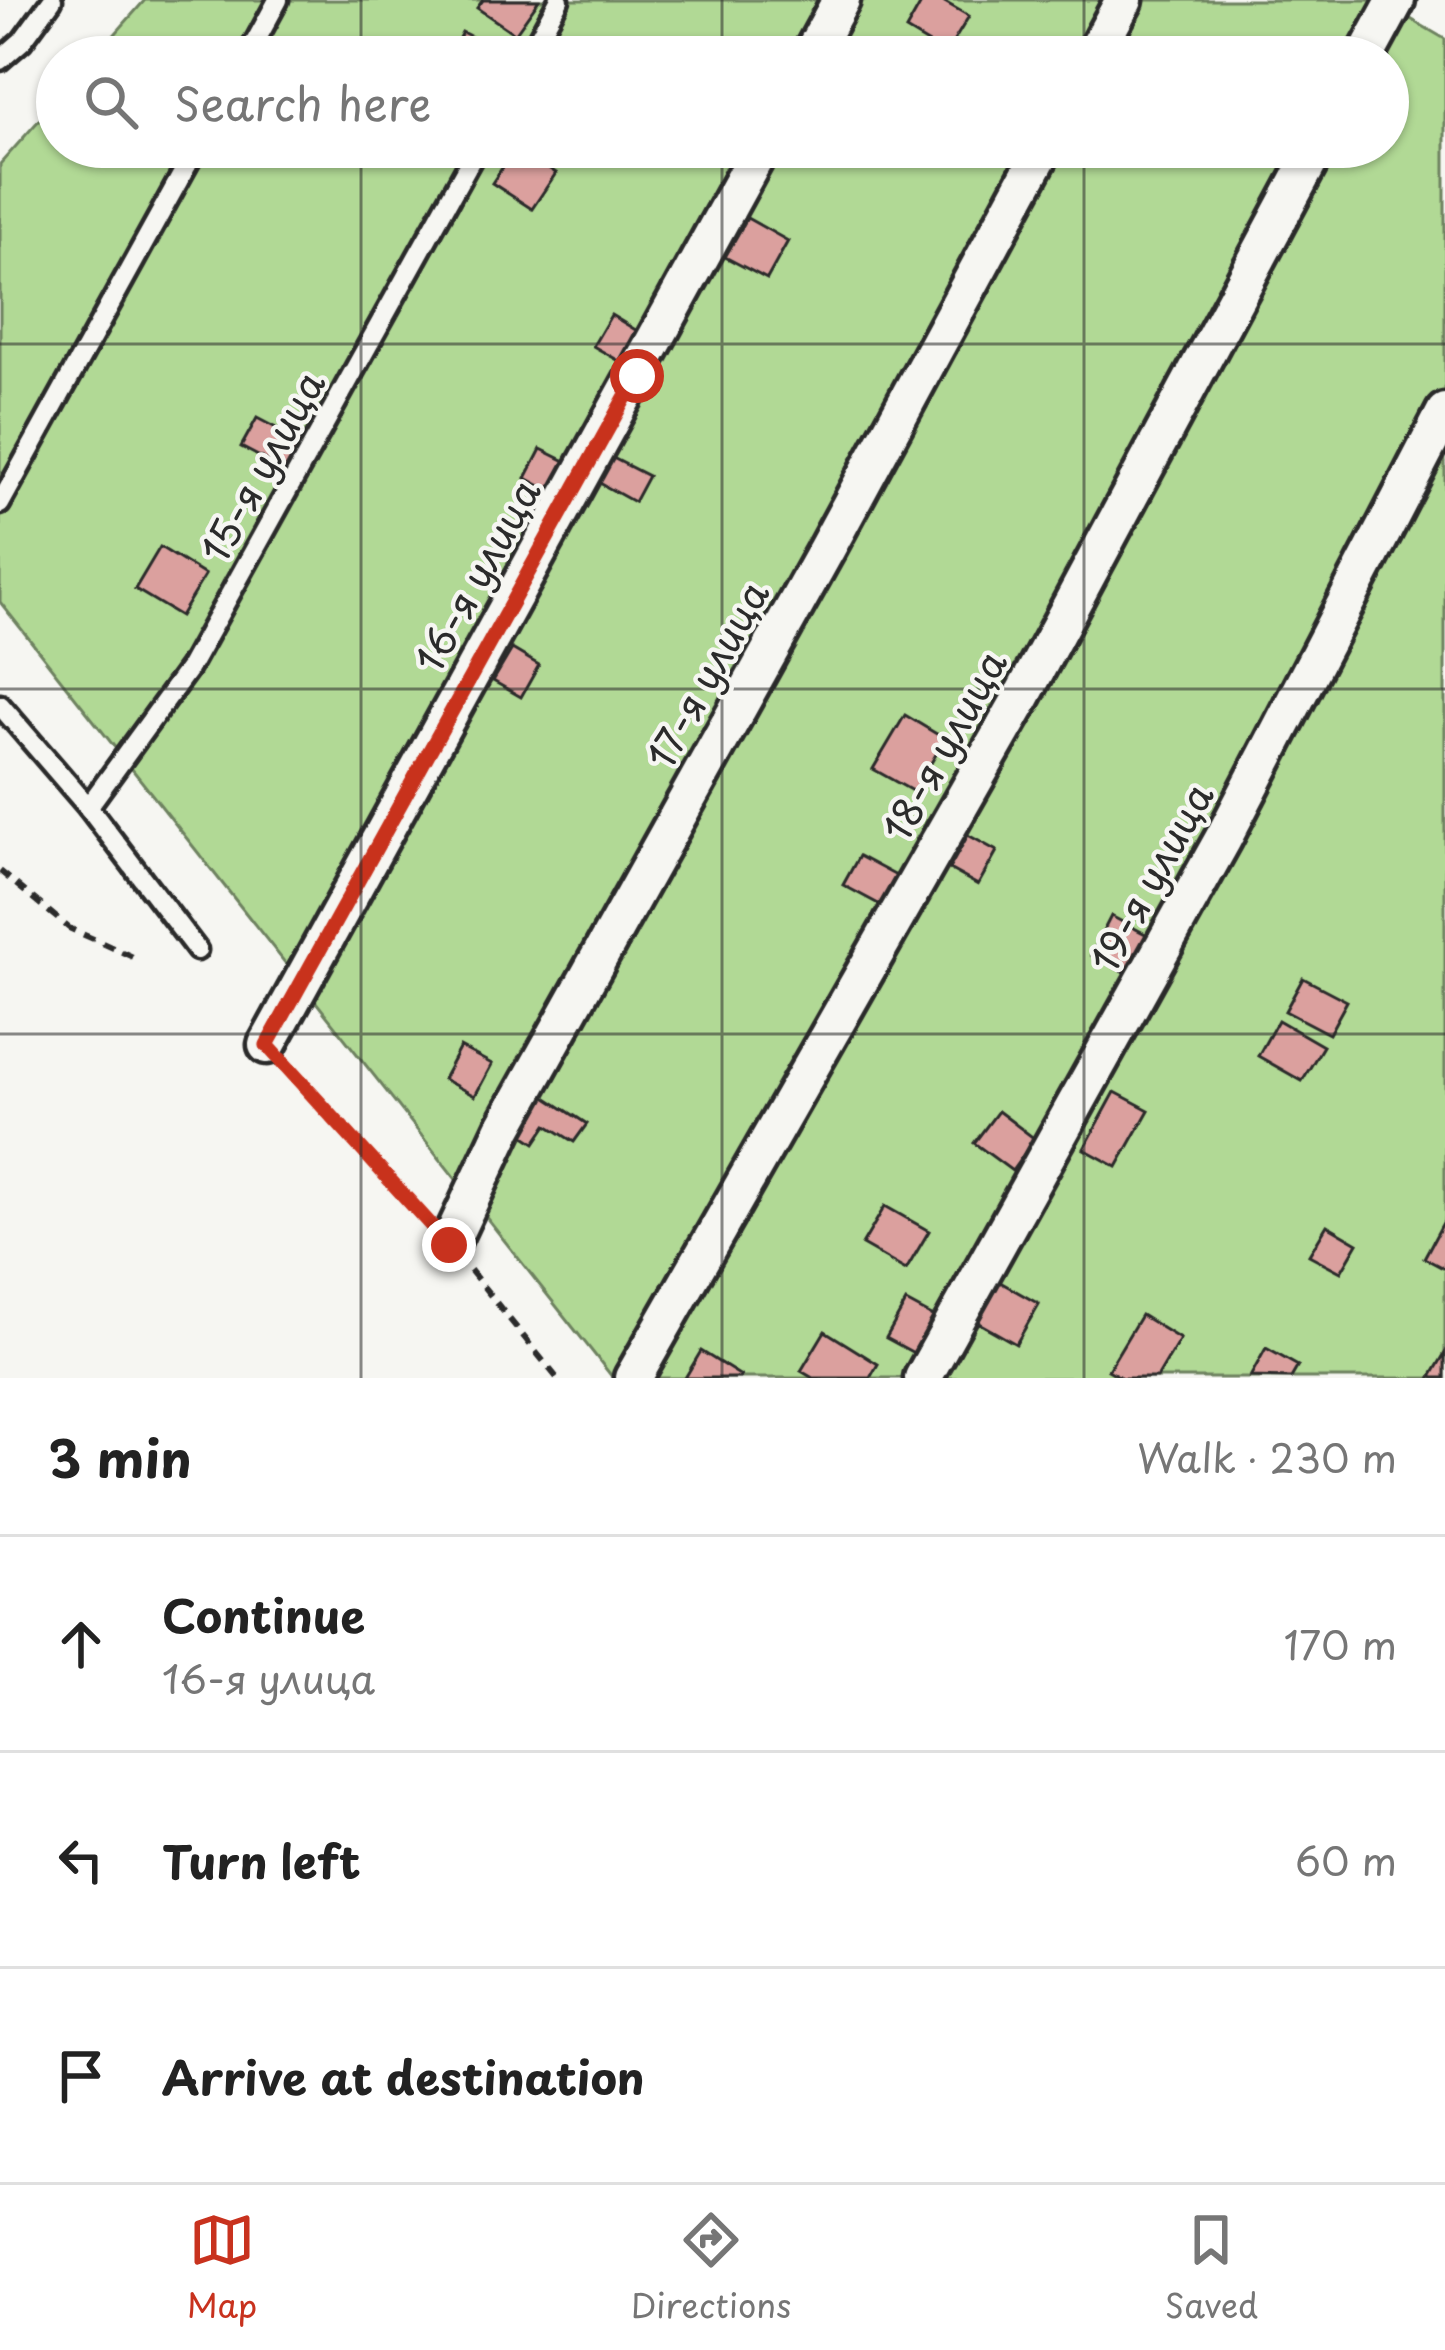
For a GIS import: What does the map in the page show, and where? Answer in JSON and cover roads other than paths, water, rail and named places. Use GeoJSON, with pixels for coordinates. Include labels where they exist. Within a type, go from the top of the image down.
{"type":"FeatureCollection","features":[{"type":"Feature","properties":{"kind":"street"},"geometry":{"type":"LineString","coordinates":[[821,36],[841,0]]}},
{"type":"Feature","properties":{"kind":"street"},"geometry":{"type":"LineString","coordinates":[[1104,36],[1124,0]]}},
{"type":"Feature","properties":{"kind":"street"},"geometry":{"type":"LineString","coordinates":[[1376,36],[1396,0]]}},
{"type":"Feature","properties":{"kind":"street","name":"16-я улица"},"geometry":{"type":"LineString","coordinates":[[267,1045],[749,168]]}},
{"type":"Feature","properties":{"kind":"street","name":"17-я улица"},"geometry":{"type":"LineString","coordinates":[[449,1245],[504,1127],[1033,168]]}},
{"type":"Feature","properties":{"kind":"street","name":"18-я улица"},"geometry":{"type":"LineString","coordinates":[[633,1378],[1019,702],[1306,168]]}},
{"type":"Feature","properties":{"kind":"street","name":"19-я улица"},"geometry":{"type":"LineString","coordinates":[[923,1378],[1222,839],[1445,412]]}},
{"type":"Feature","properties":{"kind":"lane"},"geometry":{"type":"LineString","coordinates":[[0,60],[22,41],[52,0]]}},
{"type":"Feature","properties":{"kind":"lane"},"geometry":{"type":"LineString","coordinates":[[258,36],[278,0]]}},
{"type":"Feature","properties":{"kind":"lane"},"geometry":{"type":"LineString","coordinates":[[540,36],[560,0]]}},
{"type":"Feature","properties":{"kind":"lane"},"geometry":{"type":"LineString","coordinates":[[0,504],[185,168]]}},
{"type":"Feature","properties":{"kind":"lane","name":"15-я улица"},"geometry":{"type":"LineString","coordinates":[[88,807],[189,668],[466,168]]}},
{"type":"Feature","properties":{"kind":"lane"},"geometry":{"type":"LineString","coordinates":[[0,705],[88,807],[196,950]]}}]}
